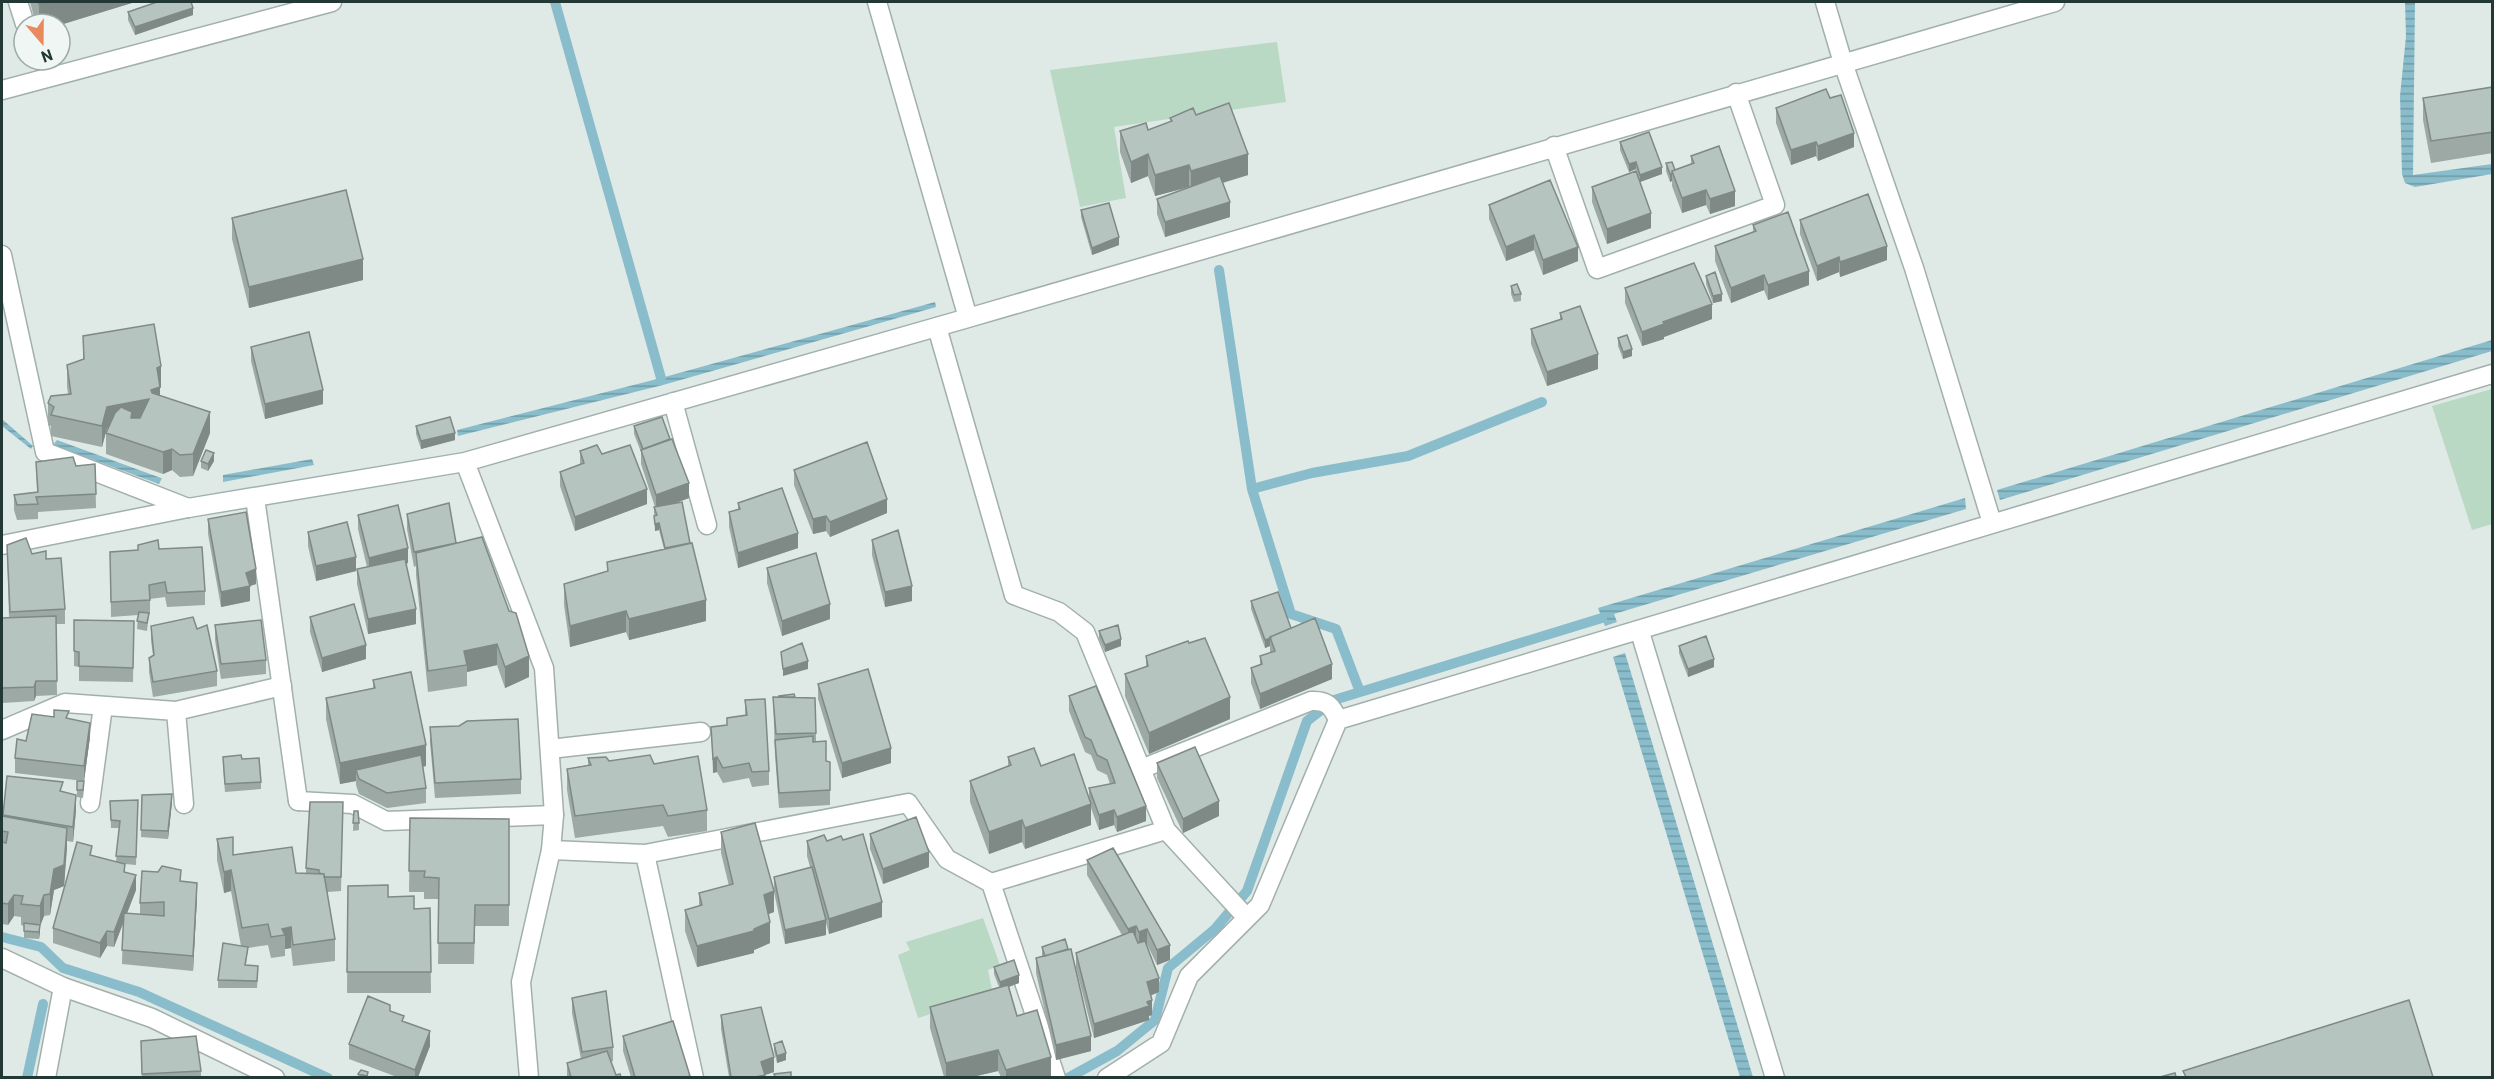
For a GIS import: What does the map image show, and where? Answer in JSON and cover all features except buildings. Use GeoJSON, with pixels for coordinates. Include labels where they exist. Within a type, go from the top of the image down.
{"type":"FeatureCollection","features":[{"type":"Feature","properties":{"kind":"street"},"geometry":{"type":"LineString","coordinates":[[2,90],[332,2]]}},
{"type":"Feature","properties":{"kind":"street"},"geometry":{"type":"LineString","coordinates":[[877,2],[968,318]]}},
{"type":"Feature","properties":{"kind":"street"},"geometry":{"type":"LineString","coordinates":[[1825,2],[1843,63],[1914,268],[1992,523]]}},
{"type":"Feature","properties":{"kind":"street"},"geometry":{"type":"LineString","coordinates":[[2,545],[188,508],[465,462],[2055,2]]}},
{"type":"Feature","properties":{"kind":"street"},"geometry":{"type":"LineString","coordinates":[[1554,146],[1597,269],[1775,205],[1736,93]]}},
{"type":"Feature","properties":{"kind":"street"},"geometry":{"type":"LineString","coordinates":[[2,255],[45,452],[188,508]]}},
{"type":"Feature","properties":{"kind":"street"},"geometry":{"type":"LineString","coordinates":[[937,327],[1014,595],[1059,612],[1085,632],[1166,830],[1247,918]]}},
{"type":"Feature","properties":{"kind":"street"},"geometry":{"type":"LineString","coordinates":[[1338,720],[1640,632],[1992,523],[2493,374]]}},
{"type":"Feature","properties":{"kind":"street"},"geometry":{"type":"LineString","coordinates":[[673,402],[707,525]]}},
{"type":"Feature","properties":{"kind":"street"},"geometry":{"type":"LineString","coordinates":[[465,462],[544,668],[555,814],[551,850],[521,982],[529,1077]]}},
{"type":"Feature","properties":{"kind":"street"},"geometry":{"type":"LineString","coordinates":[[255,498],[298,801],[353,804],[386,821],[555,814]]}},
{"type":"Feature","properties":{"kind":"street"},"geometry":{"type":"LineString","coordinates":[[1640,632],[1775,1077]]}},
{"type":"Feature","properties":{"kind":"street"},"geometry":{"type":"LineString","coordinates":[[2,730],[65,703],[176,711],[282,686]]}},
{"type":"Feature","properties":{"kind":"street"},"geometry":{"type":"LineString","coordinates":[[1107,1077],[1161,1043],[1189,976],[1260,905],[1338,720],[1333,708],[1328,704],[1322,700],[1311,701],[1141,769]]}},
{"type":"Feature","properties":{"kind":"street"},"geometry":{"type":"LineString","coordinates":[[90,803],[103,706]]}},
{"type":"Feature","properties":{"kind":"street"},"geometry":{"type":"LineString","coordinates":[[176,711],[184,804]]}},
{"type":"Feature","properties":{"kind":"street"},"geometry":{"type":"LineString","coordinates":[[550,749],[701,732]]}},
{"type":"Feature","properties":{"kind":"street"},"geometry":{"type":"LineString","coordinates":[[551,850],[645,854],[908,803],[947,859],[991,883],[1056,1077]]}},
{"type":"Feature","properties":{"kind":"street"},"geometry":{"type":"LineString","coordinates":[[991,883],[1166,830]]}},
{"type":"Feature","properties":{"kind":"street"},"geometry":{"type":"LineString","coordinates":[[645,854],[694,1077]]}},
{"type":"Feature","properties":{"kind":"street"},"geometry":{"type":"LineString","coordinates":[[2,958],[63,987],[153,1018],[275,1077]]}},
{"type":"Feature","properties":{"kind":"street"},"geometry":{"type":"LineString","coordinates":[[46,1077],[63,987]]}},
{"type":"Feature","properties":{"kind":"green space"},"geometry":{"type":"Polygon","coordinates":[[[1277,42],[1286,102],[1114,127],[1126,198],[1080,207],[1050,70],[1277,42]]]}},
{"type":"Feature","properties":{"kind":"green space"},"geometry":{"type":"Polygon","coordinates":[[[2492,389],[2492,524],[2472,530],[2432,406],[2492,389]]]}},
{"type":"Feature","properties":{"kind":"green space"},"geometry":{"type":"Polygon","coordinates":[[[983,918],[1000,965],[988,970],[993,994],[918,1018],[898,955],[910,950],[906,942],[983,918]]]}},
{"type":"Feature","properties":{"kind":"water"},"geometry":{"type":"Polygon","coordinates":[[[2405,2],[2415,2],[2413,175],[2492,164],[2492,174],[2415,187],[2405,183],[2402,174],[2400,96],[2406,36],[2405,2]]]}},
{"type":"Feature","properties":{"kind":"water"},"geometry":{"type":"Polygon","coordinates":[[[935,302],[936,307],[663,385],[458,436],[457,430],[661,378],[935,302]]]}},
{"type":"Feature","properties":{"kind":"water"},"geometry":{"type":"Polygon","coordinates":[[[2492,340],[2492,351],[2000,500],[1997,490],[2492,340]]]}},
{"type":"Feature","properties":{"kind":"water"},"geometry":{"type":"Polygon","coordinates":[[[2,419],[33,446],[31,449],[2,426],[2,419]]]}},
{"type":"Feature","properties":{"kind":"water"},"geometry":{"type":"Polygon","coordinates":[[[57,440],[162,478],[159,484],[53,445],[57,440]]]}},
{"type":"Feature","properties":{"kind":"water"},"geometry":{"type":"Polygon","coordinates":[[[312,459],[314,465],[223,482],[223,475],[312,459]]]}},
{"type":"Feature","properties":{"kind":"water"},"geometry":{"type":"Polygon","coordinates":[[[1965,498],[1966,509],[1614,614],[1617,622],[1605,626],[1598,608],[1965,498]]]}},
{"type":"Feature","properties":{"kind":"water"},"geometry":{"type":"Polygon","coordinates":[[[1625,653],[1753,1077],[1740,1077],[1613,657],[1625,653]]]}},
{"type":"Feature","properties":{"kind":"waterway"},"geometry":{"type":"LineString","coordinates":[[555,2],[661,378]]}},
{"type":"Feature","properties":{"kind":"waterway"},"geometry":{"type":"LineString","coordinates":[[1219,270],[1252,489],[1291,614],[1336,629],[1360,692]]}},
{"type":"Feature","properties":{"kind":"waterway"},"geometry":{"type":"LineString","coordinates":[[1252,489],[1312,473],[1408,456],[1542,402]]}},
{"type":"Feature","properties":{"kind":"waterway"},"geometry":{"type":"LineString","coordinates":[[1068,1078],[1117,1051],[1155,1020],[1168,968],[1215,929],[1247,891],[1307,721],[1334,700],[1602,618]]}},
{"type":"Feature","properties":{"kind":"waterway"},"geometry":{"type":"LineString","coordinates":[[2,937],[41,947],[63,968],[139,992],[328,1078]]}},
{"type":"Feature","properties":{"kind":"waterway"},"geometry":{"type":"LineString","coordinates":[[27,1078],[43,1004]]}}]}
